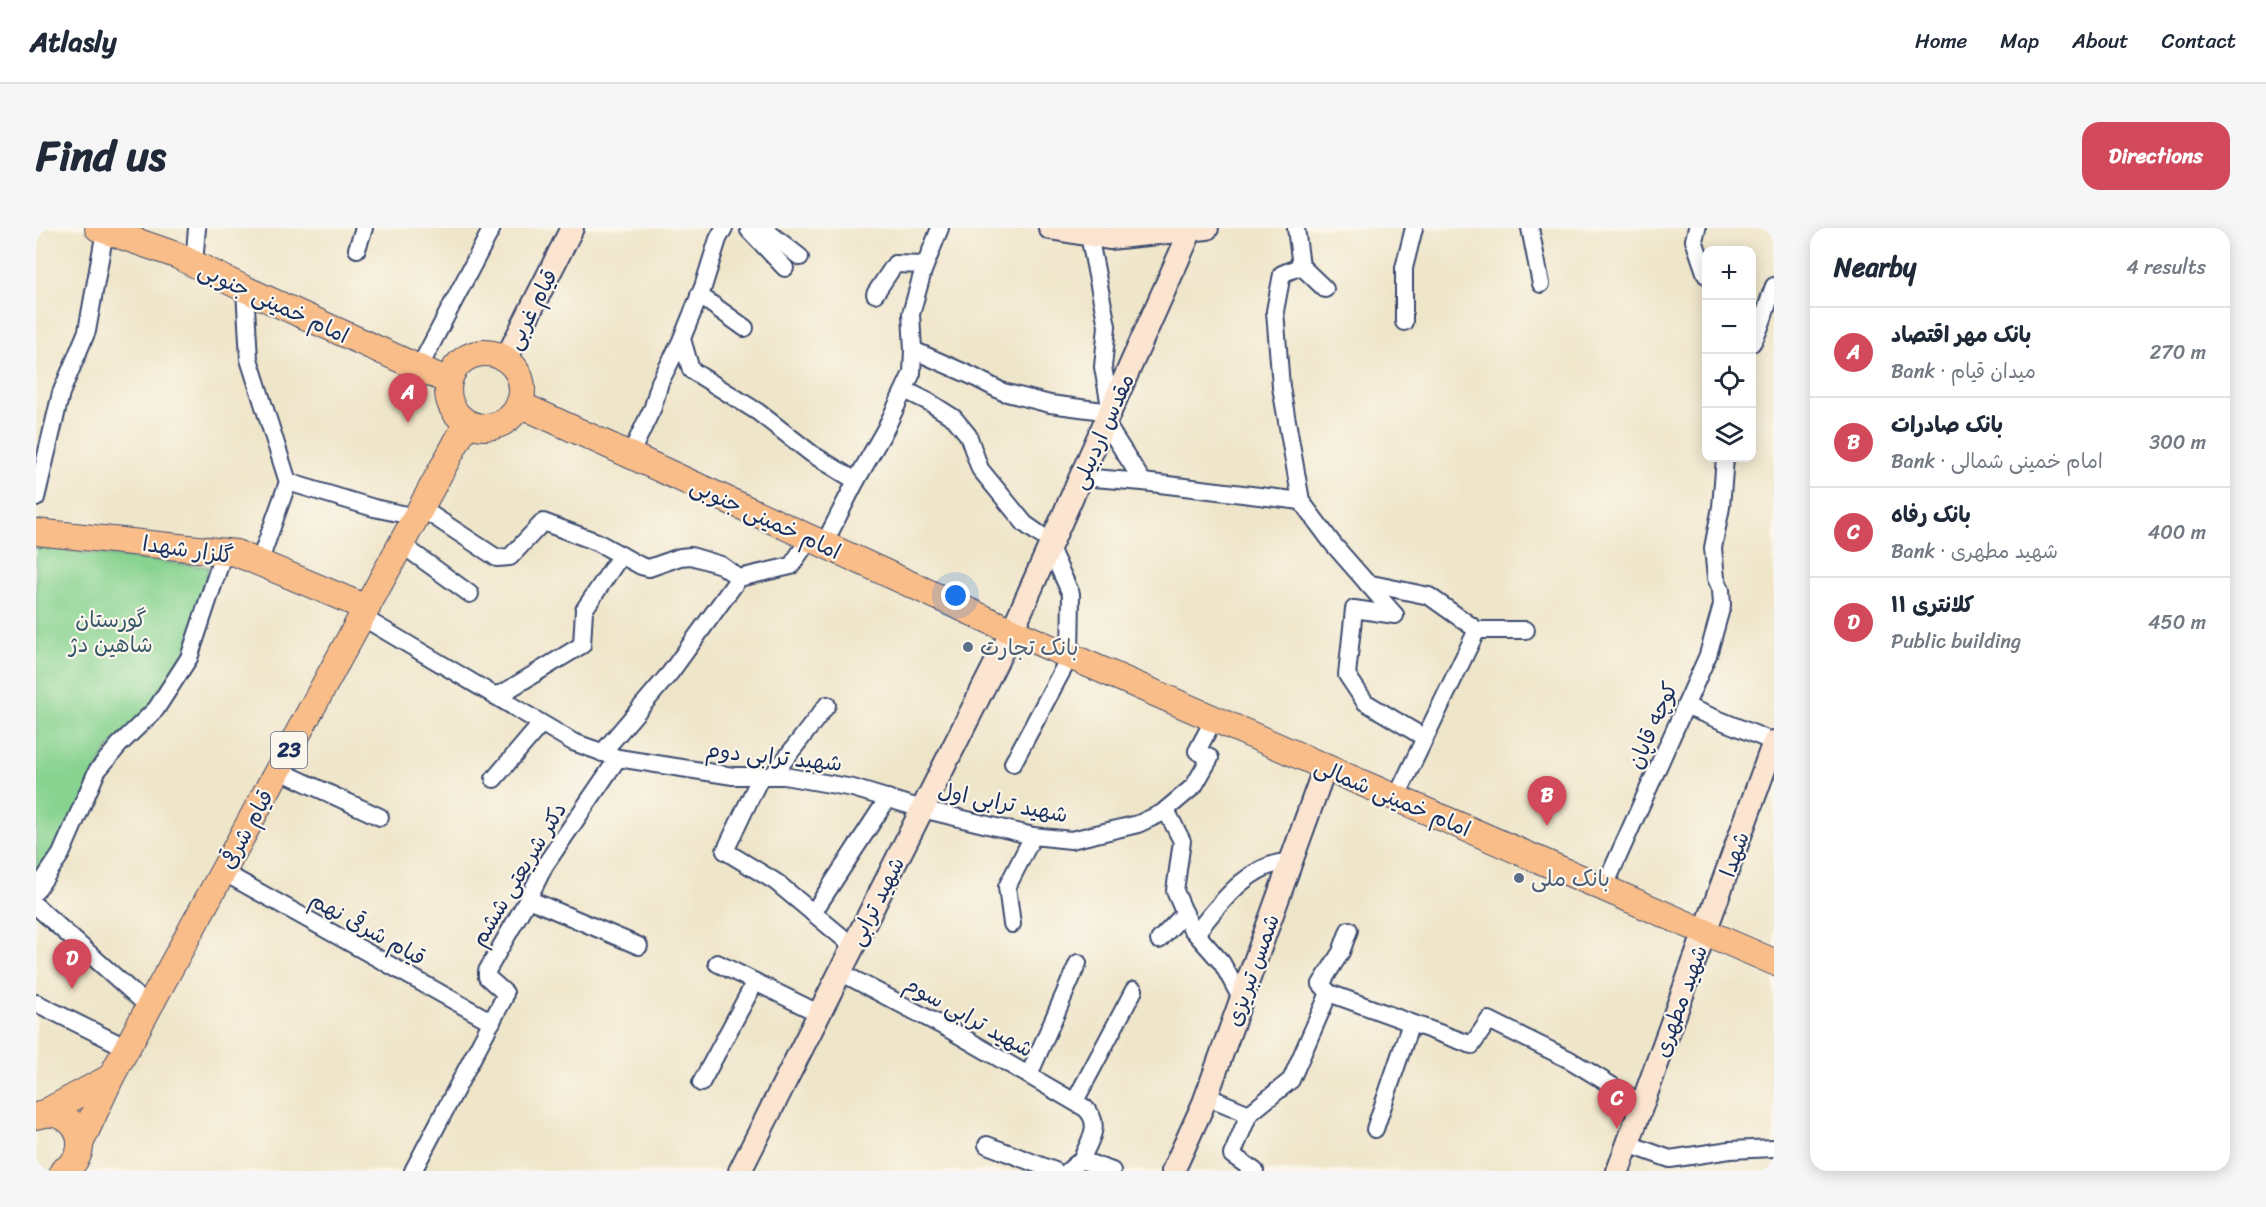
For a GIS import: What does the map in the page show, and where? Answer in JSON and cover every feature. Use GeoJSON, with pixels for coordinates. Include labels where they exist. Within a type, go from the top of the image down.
{"type":"FeatureCollection","features":[{"type":"Feature","properties":{"kind":"main road","name":"امام خمینی جنوبی"},"geometry":{"type":"LineString","coordinates":[[102,230],[176,255],[245,289],[448,381]]}},
{"type":"Feature","properties":{"kind":"main road"},"geometry":{"type":"LineString","coordinates":[[483,352],[506,359],[521,379],[522,392],[513,415],[503,423],[491,427],[479,427],[457,416],[451,405],[448,381],[457,365],[471,355],[483,352]]}},
{"type":"Feature","properties":{"kind":"main road","name":"امام خمینی جنوبی"},"geometry":{"type":"LineString","coordinates":[[519,404],[1012,632]]}},
{"type":"Feature","properties":{"kind":"main road","name":"قیام شرقی"},"geometry":{"type":"LineString","coordinates":[[63,1171],[82,1155],[111,1077],[467,423]]}},
{"type":"Feature","properties":{"kind":"main road","name":"گلزار شهدا"},"geometry":{"type":"LineString","coordinates":[[36,532],[236,553],[364,612]]}},
{"type":"Feature","properties":{"kind":"main road","name":"امام خمینی شمالی"},"geometry":{"type":"LineString","coordinates":[[1012,632],[1774,962]]}},
{"type":"Feature","properties":{"kind":"main road"},"geometry":{"type":"LineString","coordinates":[[40,1115],[111,1077]]}},
{"type":"Feature","properties":{"kind":"main road"},"geometry":{"type":"LineString","coordinates":[[40,1115],[55,1113],[65,1117],[73,1124],[79,1134],[82,1155]]}},
{"type":"Feature","properties":{"kind":"street"},"geometry":{"type":"LineString","coordinates":[[194,264],[197,228]]}},
{"type":"Feature","properties":{"kind":"street"},"geometry":{"type":"LineString","coordinates":[[357,249],[364,228]]}},
{"type":"Feature","properties":{"kind":"street"},"geometry":{"type":"LineString","coordinates":[[420,368],[492,228]]}},
{"type":"Feature","properties":{"kind":"street","name":"قیام غربی"},"geometry":{"type":"LineString","coordinates":[[506,359],[572,228]]}},
{"type":"Feature","properties":{"kind":"street"},"geometry":{"type":"LineString","coordinates":[[630,455],[652,407],[660,382],[682,339],[724,228]]}},
{"type":"Feature","properties":{"kind":"street"},"geometry":{"type":"LineString","coordinates":[[750,228],[749,230],[785,268]]}},
{"type":"Feature","properties":{"kind":"street"},"geometry":{"type":"LineString","coordinates":[[762,228],[800,257]]}},
{"type":"Feature","properties":{"kind":"street"},"geometry":{"type":"LineString","coordinates":[[288,482],[374,508],[418,512],[497,558],[510,557],[543,522],[597,542],[649,568],[680,557],[691,556],[721,565],[739,578],[791,566],[817,541],[856,481],[905,390],[912,373],[911,314],[925,265],[940,228]]}},
{"type":"Feature","properties":{"kind":"street"},"geometry":{"type":"LineString","coordinates":[[1050,228],[1109,238],[1199,229]]}},
{"type":"Feature","properties":{"kind":"street"},"geometry":{"type":"LineString","coordinates":[[1296,228],[1302,266],[1324,289]]}},
{"type":"Feature","properties":{"kind":"street"},"geometry":{"type":"LineString","coordinates":[[1404,322],[1404,268],[1414,228]]}},
{"type":"Feature","properties":{"kind":"street"},"geometry":{"type":"LineString","coordinates":[[1530,228],[1541,284]]}},
{"type":"Feature","properties":{"kind":"street"},"geometry":{"type":"LineString","coordinates":[[1697,228],[1694,240],[1702,262]]}},
{"type":"Feature","properties":{"kind":"street","name":"مقدس اردبیلی"},"geometry":{"type":"LineString","coordinates":[[1012,632],[1108,417],[1199,229]]}},
{"type":"Feature","properties":{"kind":"street"},"geometry":{"type":"LineString","coordinates":[[36,498],[61,393],[87,331],[102,230]]}},
{"type":"Feature","properties":{"kind":"street"},"geometry":{"type":"LineString","coordinates":[[1089,235],[1107,326],[1103,367],[1108,417],[1143,482]]}},
{"type":"Feature","properties":{"kind":"street"},"geometry":{"type":"LineString","coordinates":[[875,294],[894,264],[925,265]]}},
{"type":"Feature","properties":{"kind":"street"},"geometry":{"type":"LineString","coordinates":[[1302,266],[1282,274],[1275,311],[1281,387],[1301,501],[1333,544],[1395,615],[1354,609],[1347,675],[1365,702],[1425,738]]}},
{"type":"Feature","properties":{"kind":"street"},"geometry":{"type":"LineString","coordinates":[[1756,337],[1759,332],[1758,308],[1774,286]]}},
{"type":"Feature","properties":{"kind":"street"},"geometry":{"type":"LineString","coordinates":[[245,289],[249,359],[288,482],[260,563]]}},
{"type":"Feature","properties":{"kind":"street"},"geometry":{"type":"LineString","coordinates":[[699,295],[745,328]]}},
{"type":"Feature","properties":{"kind":"street"},"geometry":{"type":"LineString","coordinates":[[682,339],[691,370],[758,412],[812,454],[856,481]]}},
{"type":"Feature","properties":{"kind":"street"},"geometry":{"type":"LineString","coordinates":[[913,350],[1003,392],[1108,417]]}},
{"type":"Feature","properties":{"kind":"street"},"geometry":{"type":"LineString","coordinates":[[905,390],[954,418],[969,435],[980,470],[1025,524],[1051,545],[1071,594],[1070,656],[1013,763]]}},
{"type":"Feature","properties":{"kind":"street","name":"کوچه قاپان"},"geometry":{"type":"LineString","coordinates":[[1604,888],[1708,655],[1718,623],[1722,605],[1713,548],[1721,507],[1725,462]]}},
{"type":"Feature","properties":{"kind":"street"},"geometry":{"type":"LineString","coordinates":[[1081,477],[1301,501]]}},
{"type":"Feature","properties":{"kind":"street"},"geometry":{"type":"LineString","coordinates":[[401,544],[470,594]]}},
{"type":"Feature","properties":{"kind":"street"},"geometry":{"type":"LineString","coordinates":[[36,891],[61,854],[97,771],[119,745],[156,709],[189,658],[224,552]]}},
{"type":"Feature","properties":{"kind":"street"},"geometry":{"type":"LineString","coordinates":[[493,695],[503,693],[582,645],[584,610],[621,555]]}},
{"type":"Feature","properties":{"kind":"street","name":"دکتر شریعتی ششم"},"geometry":{"type":"LineString","coordinates":[[413,1171],[505,993],[490,980],[487,971],[545,864],[610,755],[739,578]]}},
{"type":"Feature","properties":{"kind":"street"},"geometry":{"type":"LineString","coordinates":[[1367,583],[1429,596],[1477,630],[1526,630]]}},
{"type":"Feature","properties":{"kind":"street","name":"شهید ترابی دوم"},"geometry":{"type":"LineString","coordinates":[[364,612],[493,695],[573,742],[610,755],[733,776],[784,776],[853,788],[922,809]]}},
{"type":"Feature","properties":{"kind":"street"},"geometry":{"type":"LineString","coordinates":[[1396,798],[1477,630]]}},
{"type":"Feature","properties":{"kind":"street","name":"شهید ترابی"},"geometry":{"type":"LineString","coordinates":[[740,1171],[1012,632]]}},
{"type":"Feature","properties":{"kind":"street"},"geometry":{"type":"LineString","coordinates":[[827,705],[767,776],[725,851],[776,882],[854,946]]}},
{"type":"Feature","properties":{"kind":"street"},"geometry":{"type":"LineString","coordinates":[[1685,706],[1774,742]]}},
{"type":"Feature","properties":{"kind":"street","name":"شهید ترابی اول"},"geometry":{"type":"LineString","coordinates":[[922,809],[1033,836],[1071,840],[1138,825],[1166,810],[1194,786],[1210,758],[1197,751],[1214,719]]}},
{"type":"Feature","properties":{"kind":"street"},"geometry":{"type":"LineString","coordinates":[[494,780],[541,723]]}},
{"type":"Feature","properties":{"kind":"street","name":"شهدا"},"geometry":{"type":"LineString","coordinates":[[1705,932],[1774,742]]}},
{"type":"Feature","properties":{"kind":"street","name":"شمس تبریزی"},"geometry":{"type":"LineString","coordinates":[[1173,1171],[1206,1096],[1242,1000],[1324,767]]}},
{"type":"Feature","properties":{"kind":"street"},"geometry":{"type":"LineString","coordinates":[[278,770],[380,817]]}},
{"type":"Feature","properties":{"kind":"street"},"geometry":{"type":"LineString","coordinates":[[813,913],[888,798]]}},
{"type":"Feature","properties":{"kind":"street"},"geometry":{"type":"LineString","coordinates":[[1166,810],[1182,841],[1175,891],[1191,928],[1222,963],[1242,1000]]}},
{"type":"Feature","properties":{"kind":"street"},"geometry":{"type":"LineString","coordinates":[[1012,924],[1007,887],[1033,836]]}},
{"type":"Feature","properties":{"kind":"street"},"geometry":{"type":"LineString","coordinates":[[1196,933],[1222,903],[1253,873],[1277,863],[1290,862]]}},
{"type":"Feature","properties":{"kind":"street","name":"قیام شرقی نهم"},"geometry":{"type":"LineString","coordinates":[[223,872],[492,1022]]}},
{"type":"Feature","properties":{"kind":"street"},"geometry":{"type":"LineString","coordinates":[[528,899],[639,946]]}},
{"type":"Feature","properties":{"kind":"street"},"geometry":{"type":"LineString","coordinates":[[36,906],[149,1007]]}},
{"type":"Feature","properties":{"kind":"street"},"geometry":{"type":"LineString","coordinates":[[1159,940],[1185,913]]}},
{"type":"Feature","properties":{"kind":"street"},"geometry":{"type":"LineString","coordinates":[[1349,930],[1341,952],[1321,984],[1329,993],[1472,1045],[1489,1020],[1570,1060],[1642,1104]]}},
{"type":"Feature","properties":{"kind":"street","name":"شهید مطهری"},"geometry":{"type":"LineString","coordinates":[[1618,1171],[1705,932]]}},
{"type":"Feature","properties":{"kind":"street"},"geometry":{"type":"LineString","coordinates":[[717,963],[820,1014]]}},
{"type":"Feature","properties":{"kind":"street"},"geometry":{"type":"LineString","coordinates":[[1029,1075],[1078,963]]}},
{"type":"Feature","properties":{"kind":"street","name":"شهید ترابی سوم"},"geometry":{"type":"LineString","coordinates":[[840,972],[1075,1101]]}},
{"type":"Feature","properties":{"kind":"street"},"geometry":{"type":"LineString","coordinates":[[700,1083],[756,982]]}},
{"type":"Feature","properties":{"kind":"street"},"geometry":{"type":"LineString","coordinates":[[1068,1171],[1081,1160],[1094,1125],[1092,1115],[1075,1101],[1134,990]]}},
{"type":"Feature","properties":{"kind":"street"},"geometry":{"type":"LineString","coordinates":[[1255,1171],[1232,1155],[1249,1114],[1291,1080],[1329,993]]}},
{"type":"Feature","properties":{"kind":"street"},"geometry":{"type":"LineString","coordinates":[[36,1003],[127,1048]]}},
{"type":"Feature","properties":{"kind":"street"},"geometry":{"type":"LineString","coordinates":[[1375,1129],[1411,1023]]}},
{"type":"Feature","properties":{"kind":"street"},"geometry":{"type":"LineString","coordinates":[[1206,1096],[1249,1114]]}},
{"type":"Feature","properties":{"kind":"street"},"geometry":{"type":"LineString","coordinates":[[987,1144],[1055,1171]]}},
{"type":"Feature","properties":{"kind":"street"},"geometry":{"type":"LineString","coordinates":[[1628,1144],[1670,1159],[1730,1150],[1774,1148]]}},
{"type":"Feature","properties":{"kind":"street"},"geometry":{"type":"LineString","coordinates":[[1081,1160],[1112,1171]]}},
{"type":"Feature","properties":{"kind":"green space","name":"گورستان شاهین دژ"},"geometry":{"type":"Polygon","coordinates":[[[36,547],[209,567],[188,645],[158,700],[107,751],[65,839],[36,883],[36,547]]]}},
{"type":"Feature","properties":{"kind":"place","name":"بانک مهر اقتصاد"},"geometry":{"type":"Point","coordinates":[408,423]}},
{"type":"Feature","properties":{"kind":"place","name":"بانک تجارت"},"geometry":{"type":"Point","coordinates":[968,647]}},
{"type":"Feature","properties":{"kind":"place","name":"بانک صادرات"},"geometry":{"type":"Point","coordinates":[1547,826]}},
{"type":"Feature","properties":{"kind":"place","name":"بانک ملی"},"geometry":{"type":"Point","coordinates":[1519,878]}},
{"type":"Feature","properties":{"kind":"place","name":"کلانتری ۱۱"},"geometry":{"type":"Point","coordinates":[72,989]}},
{"type":"Feature","properties":{"kind":"place","name":"بانک رفاه"},"geometry":{"type":"Point","coordinates":[1617,1129]}}]}
